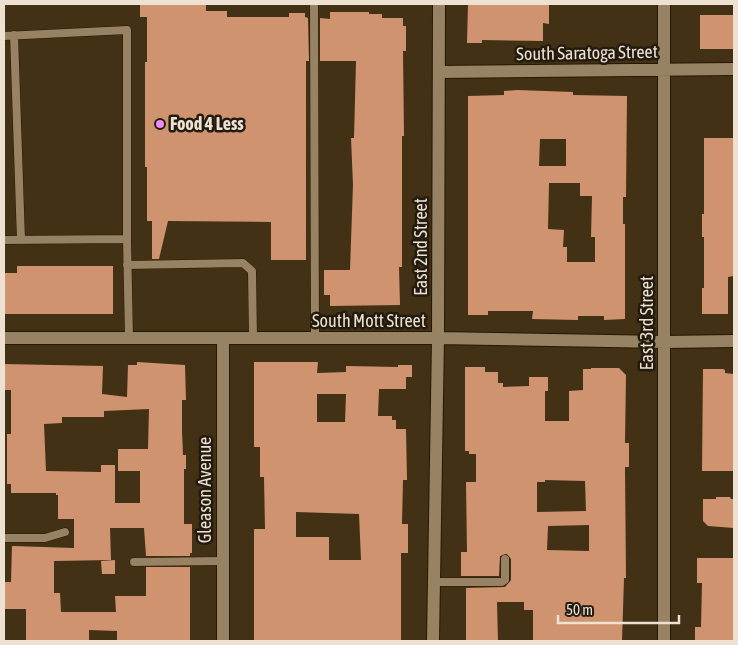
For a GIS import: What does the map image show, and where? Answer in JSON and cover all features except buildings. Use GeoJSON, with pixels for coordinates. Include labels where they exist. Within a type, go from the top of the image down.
{"type":"FeatureCollection","features":[{"type":"Feature","properties":{"kind":"street","name":"East 2nd Street"},"geometry":{"type":"LineString","coordinates":[[433,641],[438,338],[438,4]]}},
{"type":"Feature","properties":{"kind":"street","name":"East 3rd Street"},"geometry":{"type":"LineString","coordinates":[[664,4],[664,641]]}},
{"type":"Feature","properties":{"kind":"street","name":"South Saratoga Street"},"geometry":{"type":"LineString","coordinates":[[439,72],[734,69]]}},
{"type":"Feature","properties":{"kind":"street","name":"South Mott Street"},"geometry":{"type":"LineString","coordinates":[[4,338],[438,338],[665,342],[734,341]]}},
{"type":"Feature","properties":{"kind":"street","name":"Gleason Avenue"},"geometry":{"type":"LineString","coordinates":[[223,338],[223,641]]}},
{"type":"Feature","properties":{"kind":"lane"},"geometry":{"type":"LineString","coordinates":[[314,4],[315,338]]}},
{"type":"Feature","properties":{"kind":"lane"},"geometry":{"type":"LineString","coordinates":[[4,36],[127,30],[127,265],[129,338]]}},
{"type":"Feature","properties":{"kind":"lane"},"geometry":{"type":"LineString","coordinates":[[14,35],[21,240]]}},
{"type":"Feature","properties":{"kind":"lane"},"geometry":{"type":"LineString","coordinates":[[4,240],[127,238]]}},
{"type":"Feature","properties":{"kind":"lane"},"geometry":{"type":"LineString","coordinates":[[127,265],[243,262],[252,271],[253,338]]}},
{"type":"Feature","properties":{"kind":"lane"},"geometry":{"type":"LineString","coordinates":[[4,538],[45,538],[66,532]]}},
{"type":"Feature","properties":{"kind":"lane"},"geometry":{"type":"LineString","coordinates":[[434,582],[502,582],[505,580],[505,559]]}},
{"type":"Feature","properties":{"kind":"lane"},"geometry":{"type":"LineString","coordinates":[[134,562],[223,561]]}},
{"type":"Feature","properties":{"kind":"place","name":"Food 4 Less"},"geometry":{"type":"Point","coordinates":[160,124]}}]}
